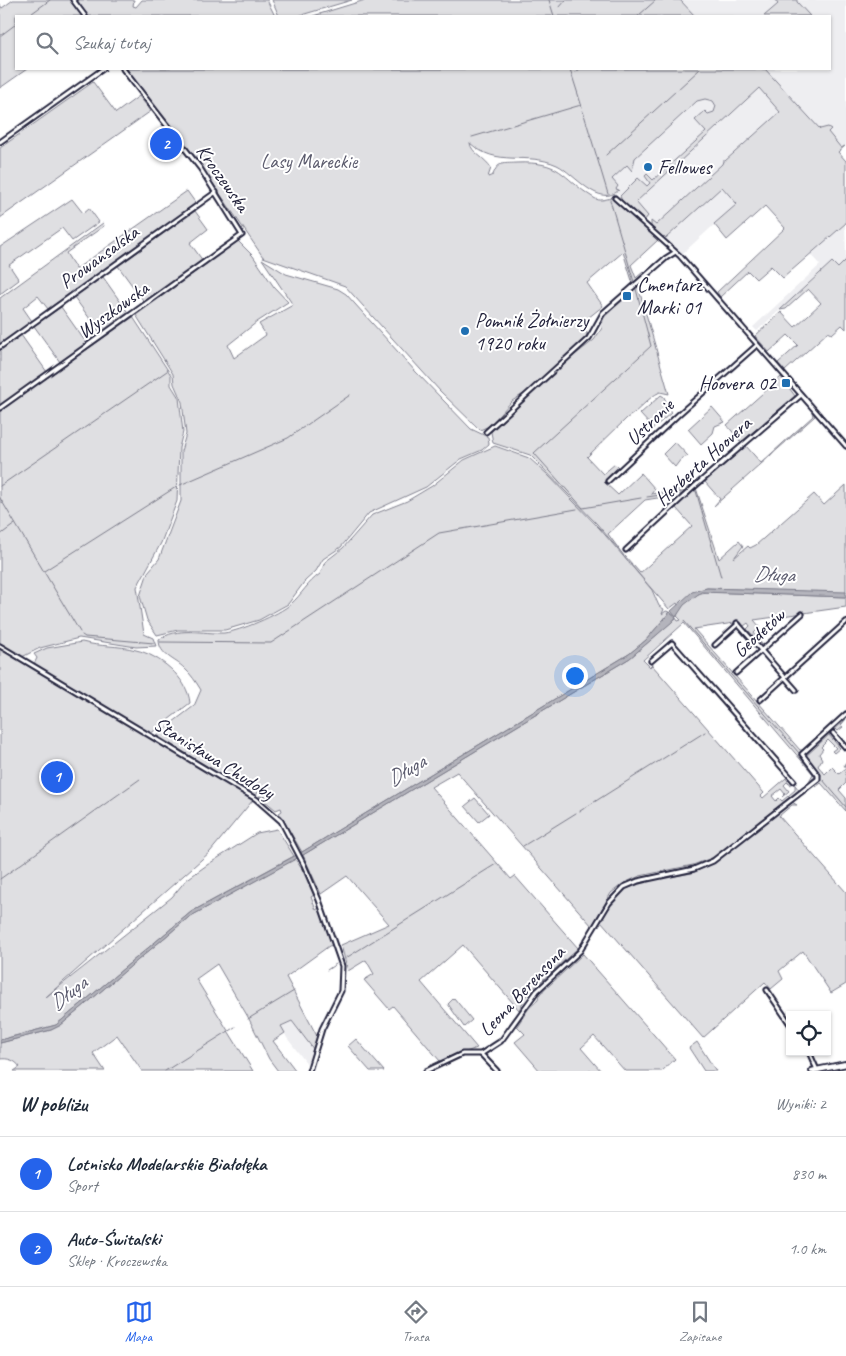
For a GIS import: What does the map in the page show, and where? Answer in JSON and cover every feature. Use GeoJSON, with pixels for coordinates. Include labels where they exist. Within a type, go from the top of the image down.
{"type":"FeatureCollection","features":[{"type":"Feature","properties":{"kind":"street"},"geometry":{"type":"LineString","coordinates":[[73,0],[84,15]]}},
{"type":"Feature","properties":{"kind":"street"},"geometry":{"type":"LineString","coordinates":[[0,142],[102,70]]}},
{"type":"Feature","properties":{"kind":"street","name":"Kroczewska"},"geometry":{"type":"LineString","coordinates":[[124,70],[216,192],[242,235]]}},
{"type":"Feature","properties":{"kind":"street","name":"Prowansalska"},"geometry":{"type":"LineString","coordinates":[[0,347],[216,192]]}},
{"type":"Feature","properties":{"kind":"street"},"geometry":{"type":"LineString","coordinates":[[615,198],[674,253],[846,446]]}},
{"type":"Feature","properties":{"kind":"street","name":"Wyszkowska"},"geometry":{"type":"LineString","coordinates":[[0,408],[242,235]]}},
{"type":"Feature","properties":{"kind":"street"},"geometry":{"type":"LineString","coordinates":[[486,432],[589,338],[603,313],[674,253]]}},
{"type":"Feature","properties":{"kind":"street","name":"Ustronie"},"geometry":{"type":"LineString","coordinates":[[608,481],[678,414],[757,345]]}},
{"type":"Feature","properties":{"kind":"street","name":"Herberta Hoovera"},"geometry":{"type":"LineString","coordinates":[[626,550],[694,487],[801,395]]}},
{"type":"Feature","properties":{"kind":"street","name":"Geodetów"},"geometry":{"type":"LineString","coordinates":[[736,673],[802,614]]}},
{"type":"Feature","properties":{"kind":"street"},"geometry":{"type":"LineString","coordinates":[[760,700],[846,622]]}},
{"type":"Feature","properties":{"kind":"street"},"geometry":{"type":"LineString","coordinates":[[714,645],[738,623],[796,690]]}},
{"type":"Feature","properties":{"kind":"street"},"geometry":{"type":"LineString","coordinates":[[651,661],[672,643],[794,781]]}},
{"type":"Feature","properties":{"kind":"street","name":"Stanisława Chudoby"},"geometry":{"type":"LineString","coordinates":[[0,646],[258,800],[281,821],[304,865],[337,948],[343,976],[341,992],[322,1029],[310,1071]]}},
{"type":"Feature","properties":{"kind":"street","name":"Leona Berensona"},"geometry":{"type":"LineString","coordinates":[[426,1071],[462,1054],[481,1054],[503,1039],[537,991],[579,953],[609,902],[619,891],[638,881],[694,869],[718,858],[818,779],[818,776],[802,754],[846,714]]}},
{"type":"Feature","properties":{"kind":"street"},"geometry":{"type":"LineString","coordinates":[[833,733],[846,748]]}},
{"type":"Feature","properties":{"kind":"street"},"geometry":{"type":"LineString","coordinates":[[767,990],[786,1018]]}},
{"type":"Feature","properties":{"kind":"street"},"geometry":{"type":"LineString","coordinates":[[481,1054],[497,1071]]}},
{"type":"Feature","properties":{"kind":"street"},"geometry":{"type":"LineString","coordinates":[[810,1056],[814,1070],[846,1064]]}},
{"type":"Feature","properties":{"kind":"shaded area"},"geometry":{"type":"Polygon","coordinates":[[[680,0],[846,0],[846,145],[838,152],[762,70],[831,70],[831,15],[694,15],[680,0]]]}},
{"type":"Feature","properties":{"kind":"shaded area"},"geometry":{"type":"Polygon","coordinates":[[[760,86],[783,111],[656,227],[606,184],[712,87],[760,86]]]}},
{"type":"Feature","properties":{"kind":"shaded area"},"geometry":{"type":"Polygon","coordinates":[[[721,187],[737,204],[682,254],[666,238],[721,187]]]}},
{"type":"Feature","properties":{"kind":"shaded area"},"geometry":{"type":"Polygon","coordinates":[[[845,222],[846,260],[838,268],[832,262],[757,331],[753,327],[820,265],[810,254],[845,222]]]}},
{"type":"Feature","properties":{"kind":"shaded area"},"geometry":{"type":"Polygon","coordinates":[[[707,588],[846,592],[846,597],[701,592],[684,605],[676,617],[671,611],[692,592],[707,588]]]}},
{"type":"Feature","properties":{"kind":"shaded area"},"geometry":{"type":"Polygon","coordinates":[[[670,612],[676,617],[672,622],[630,658],[303,855],[189,917],[61,1025],[51,1030],[0,1043],[0,1040],[56,1025],[191,912],[302,852],[629,654],[646,640],[670,612]]]}},
{"type":"Feature","properties":{"kind":"shaded area"},"geometry":{"type":"Polygon","coordinates":[[[292,1021],[314,1050],[308,1065],[287,1038],[281,1026],[292,1021]]]}},
{"type":"Feature","properties":{"kind":"green space"},"geometry":{"type":"Polygon","coordinates":[[[13,0],[72,0],[82,15],[15,15],[15,70],[26,70],[0,88],[0,5],[2,8],[13,0]]]}},
{"type":"Feature","properties":{"kind":"green space"},"geometry":{"type":"Polygon","coordinates":[[[77,0],[134,0],[133,6],[136,7],[142,0],[267,0],[274,15],[87,15],[77,0]]]}},
{"type":"Feature","properties":{"kind":"green space"},"geometry":{"type":"Polygon","coordinates":[[[272,0],[352,0],[301,15],[279,15],[272,0]]]}},
{"type":"Feature","properties":{"kind":"green space"},"geometry":{"type":"Polygon","coordinates":[[[365,0],[680,0],[694,15],[316,15],[365,0]]]}},
{"type":"Feature","properties":{"kind":"green space"},"geometry":{"type":"Polygon","coordinates":[[[775,0],[797,0],[809,15],[765,15],[778,4],[775,0]]]}},
{"type":"Feature","properties":{"kind":"green space","name":"Lasy Mareckie"},"geometry":{"type":"Polygon","coordinates":[[[127,70],[766,70],[820,129],[828,127],[831,129],[828,132],[841,148],[845,146],[838,152],[846,161],[846,223],[783,278],[771,266],[756,279],[748,271],[720,297],[717,292],[785,228],[765,206],[727,240],[714,224],[737,204],[722,187],[666,238],[664,236],[662,238],[651,227],[651,221],[656,225],[723,161],[780,112],[759,88],[636,202],[648,216],[644,221],[622,201],[620,196],[638,178],[647,186],[650,183],[645,176],[647,174],[653,180],[706,132],[695,120],[705,111],[708,114],[714,112],[716,106],[713,101],[705,99],[697,101],[635,158],[632,171],[627,165],[612,179],[618,186],[616,189],[619,190],[611,195],[595,193],[557,165],[534,159],[491,155],[480,151],[470,143],[473,150],[491,168],[488,177],[493,175],[499,165],[504,164],[531,163],[552,167],[596,199],[612,198],[658,240],[631,265],[636,278],[643,272],[645,274],[633,284],[623,252],[587,283],[603,306],[583,322],[583,327],[587,333],[586,337],[528,391],[512,401],[489,426],[480,430],[440,391],[345,286],[263,257],[195,157],[127,70]]]}},
{"type":"Feature","properties":{"kind":"green space"},"geometry":{"type":"Polygon","coordinates":[[[93,82],[116,113],[139,96],[151,111],[0,218],[0,148],[93,82]]]}},
{"type":"Feature","properties":{"kind":"green space"},"geometry":{"type":"Polygon","coordinates":[[[187,191],[197,205],[48,309],[38,296],[23,308],[32,321],[0,344],[0,298],[103,223],[104,226],[66,253],[76,269],[187,191]]]}},
{"type":"Feature","properties":{"kind":"green space"},"geometry":{"type":"Polygon","coordinates":[[[72,199],[83,213],[89,208],[99,222],[72,241],[62,228],[9,265],[19,280],[0,294],[0,247],[72,199]]]}},
{"type":"Feature","properties":{"kind":"green space"},"geometry":{"type":"Polygon","coordinates":[[[195,211],[208,229],[190,243],[203,261],[145,303],[118,266],[195,211]]]}},
{"type":"Feature","properties":{"kind":"green space"},"geometry":{"type":"Polygon","coordinates":[[[238,241],[253,256],[274,287],[288,302],[257,322],[228,345],[234,358],[266,335],[259,324],[293,305],[262,259],[286,274],[338,289],[346,294],[416,372],[471,429],[488,437],[489,444],[482,450],[461,459],[426,487],[369,513],[341,547],[323,559],[316,571],[305,581],[288,604],[259,620],[225,630],[178,630],[157,635],[147,620],[140,596],[148,572],[159,559],[181,501],[181,451],[186,434],[182,402],[174,384],[173,374],[136,315],[238,241]]]}},
{"type":"Feature","properties":{"kind":"green space"},"geometry":{"type":"Polygon","coordinates":[[[846,260],[846,329],[842,325],[832,334],[828,332],[785,371],[778,363],[798,345],[788,335],[769,352],[755,336],[781,312],[795,327],[821,303],[808,289],[786,309],[780,310],[832,262],[838,268],[846,260]]]}},
{"type":"Feature","properties":{"kind":"green space"},"geometry":{"type":"Polygon","coordinates":[[[103,277],[129,314],[101,334],[74,297],[103,277]]]}},
{"type":"Feature","properties":{"kind":"green space"},"geometry":{"type":"Polygon","coordinates":[[[638,286],[669,394],[660,392],[651,398],[627,418],[587,457],[603,474],[615,464],[619,468],[604,482],[618,495],[641,473],[655,489],[651,494],[692,487],[682,494],[645,500],[608,534],[624,556],[597,524],[530,455],[493,443],[491,432],[557,369],[594,340],[602,328],[603,318],[638,286]]]}},
{"type":"Feature","properties":{"kind":"green space"},"geometry":{"type":"Polygon","coordinates":[[[61,307],[87,344],[60,362],[34,326],[61,307]]]}},
{"type":"Feature","properties":{"kind":"green space"},"geometry":{"type":"Polygon","coordinates":[[[133,317],[171,375],[171,385],[179,398],[183,432],[179,448],[177,501],[161,543],[137,587],[144,634],[153,638],[156,646],[136,647],[79,638],[40,648],[22,657],[0,644],[0,411],[133,317]]]}},
{"type":"Feature","properties":{"kind":"green space"},"geometry":{"type":"Polygon","coordinates":[[[21,335],[47,372],[0,405],[0,350],[21,335]]]}},
{"type":"Feature","properties":{"kind":"green space"},"geometry":{"type":"Polygon","coordinates":[[[781,377],[795,396],[741,442],[727,425],[781,377]]]}},
{"type":"Feature","properties":{"kind":"green space"},"geometry":{"type":"Polygon","coordinates":[[[661,395],[664,397],[671,413],[649,432],[647,429],[651,426],[640,414],[661,395]]]}},
{"type":"Feature","properties":{"kind":"green space"},"geometry":{"type":"Polygon","coordinates":[[[712,407],[725,422],[715,426],[713,433],[701,444],[688,429],[712,407]]]}},
{"type":"Feature","properties":{"kind":"green space"},"geometry":{"type":"Polygon","coordinates":[[[812,412],[815,416],[714,506],[720,499],[705,482],[746,446],[761,463],[813,416],[812,412]]]}},
{"type":"Feature","properties":{"kind":"green space"},"geometry":{"type":"Polygon","coordinates":[[[675,442],[688,456],[681,459],[675,467],[663,454],[675,442]]]}},
{"type":"Feature","properties":{"kind":"green space"},"geometry":{"type":"Polygon","coordinates":[[[495,446],[529,458],[547,474],[600,529],[652,590],[659,606],[664,609],[662,614],[666,611],[670,612],[646,640],[629,654],[302,852],[279,813],[282,811],[281,808],[276,810],[259,796],[270,797],[261,786],[256,796],[156,735],[194,706],[201,690],[187,670],[165,653],[159,640],[174,633],[182,632],[231,632],[277,613],[295,600],[320,574],[325,562],[343,548],[372,515],[407,501],[432,486],[464,460],[495,446]]]}},
{"type":"Feature","properties":{"kind":"green space"},"geometry":{"type":"Polygon","coordinates":[[[846,485],[846,593],[707,588],[693,593],[676,607],[677,603],[669,609],[625,558],[625,556],[640,573],[692,526],[676,508],[696,488],[719,559],[739,541],[743,546],[734,558],[748,546],[750,548],[756,545],[814,494],[824,505],[846,485]]]}},
{"type":"Feature","properties":{"kind":"green space"},"geometry":{"type":"Polygon","coordinates":[[[707,592],[846,597],[846,607],[754,620],[760,627],[754,633],[763,646],[747,629],[750,626],[748,623],[744,626],[741,622],[694,629],[800,750],[803,750],[798,755],[814,774],[815,777],[809,781],[813,774],[684,623],[643,660],[650,667],[652,665],[764,793],[761,796],[763,798],[786,778],[789,783],[793,783],[790,785],[787,782],[784,785],[789,791],[782,797],[785,794],[781,789],[772,796],[776,801],[779,798],[782,801],[795,790],[795,785],[799,790],[714,857],[693,865],[640,876],[624,883],[611,893],[592,926],[457,772],[431,787],[511,879],[515,876],[578,948],[533,989],[529,990],[519,1010],[463,945],[421,982],[477,1048],[440,1061],[393,1006],[389,1009],[364,980],[374,974],[366,960],[348,971],[341,945],[389,924],[347,876],[321,894],[303,855],[630,658],[676,618],[678,621],[681,620],[677,616],[679,611],[689,600],[697,594],[707,592]]]}},
{"type":"Feature","properties":{"kind":"green space"},"geometry":{"type":"Polygon","coordinates":[[[82,642],[129,648],[163,662],[184,685],[190,703],[150,734],[34,664],[37,658],[34,654],[47,648],[82,642]]]}},
{"type":"Feature","properties":{"kind":"green space"},"geometry":{"type":"Polygon","coordinates":[[[0,649],[253,800],[210,852],[46,997],[172,897],[186,880],[257,833],[277,829],[294,856],[191,912],[56,1025],[0,1040],[0,649]]]}},
{"type":"Feature","properties":{"kind":"green space"},"geometry":{"type":"Polygon","coordinates":[[[846,719],[841,725],[843,727],[838,731],[836,729],[829,735],[840,748],[834,753],[832,751],[836,748],[828,740],[821,747],[823,749],[819,754],[822,759],[818,766],[825,774],[832,767],[839,774],[846,768],[846,783],[839,790],[846,798],[846,811],[821,783],[816,787],[814,785],[820,779],[821,774],[805,757],[846,719]]]}},
{"type":"Feature","properties":{"kind":"green space"},"geometry":{"type":"Polygon","coordinates":[[[475,798],[489,814],[479,822],[465,806],[475,798]]]}},
{"type":"Feature","properties":{"kind":"green space"},"geometry":{"type":"Polygon","coordinates":[[[792,802],[797,805],[792,805],[779,816],[846,892],[846,984],[831,993],[803,951],[779,971],[783,979],[771,989],[765,982],[703,1038],[601,921],[614,900],[626,889],[651,880],[692,873],[714,863],[792,802]]]}},
{"type":"Feature","properties":{"kind":"green space"},"geometry":{"type":"Polygon","coordinates":[[[295,859],[306,875],[314,895],[311,897],[316,910],[319,908],[333,945],[286,977],[318,1038],[314,1050],[292,1021],[281,1026],[285,1033],[273,1041],[296,1071],[278,1071],[269,1059],[248,1017],[217,964],[196,979],[253,1071],[142,1071],[117,1035],[93,1053],[105,1071],[14,1071],[20,1067],[14,1061],[0,1059],[0,1043],[51,1030],[61,1025],[189,917],[295,859]]]}},
{"type":"Feature","properties":{"kind":"green space"},"geometry":{"type":"Polygon","coordinates":[[[583,954],[675,1059],[662,1071],[625,1071],[594,1036],[581,1048],[601,1071],[540,1071],[515,1042],[525,1034],[517,1026],[529,1008],[538,1000],[539,995],[583,954]]]}},
{"type":"Feature","properties":{"kind":"green space"},"geometry":{"type":"Polygon","coordinates":[[[454,998],[472,1020],[464,1027],[448,1004],[454,998]]]}},
{"type":"Feature","properties":{"kind":"green space"},"geometry":{"type":"Polygon","coordinates":[[[356,1039],[384,1071],[370,1071],[348,1046],[356,1039]]]}},
{"type":"Feature","properties":{"kind":"green space"},"geometry":{"type":"Polygon","coordinates":[[[697,1042],[716,1071],[704,1071],[689,1048],[697,1042]]]}},
{"type":"Feature","properties":{"kind":"waterway"},"geometry":{"type":"LineString","coordinates":[[29,15],[50,0]]}},
{"type":"Feature","properties":{"kind":"waterway"},"geometry":{"type":"LineString","coordinates":[[549,0],[554,15]]}},
{"type":"Feature","properties":{"kind":"waterway"},"geometry":{"type":"LineString","coordinates":[[559,8],[566,0]]}},
{"type":"Feature","properties":{"kind":"waterway"},"geometry":{"type":"LineString","coordinates":[[639,15],[656,0]]}},
{"type":"Feature","properties":{"kind":"waterway"},"geometry":{"type":"LineString","coordinates":[[0,36],[15,25]]}},
{"type":"Feature","properties":{"kind":"waterway"},"geometry":{"type":"LineString","coordinates":[[570,70],[582,107]]}},
{"type":"Feature","properties":{"kind":"waterway"},"geometry":{"type":"LineString","coordinates":[[606,155],[699,70]]}},
{"type":"Feature","properties":{"kind":"waterway"},"geometry":{"type":"LineString","coordinates":[[472,137],[581,105]]}},
{"type":"Feature","properties":{"kind":"waterway"},"geometry":{"type":"LineString","coordinates":[[583,111],[608,194]]}},
{"type":"Feature","properties":{"kind":"waterway"},"geometry":{"type":"LineString","coordinates":[[610,200],[634,282]]}},
{"type":"Feature","properties":{"kind":"waterway"},"geometry":{"type":"LineString","coordinates":[[583,508],[534,453],[651,346],[636,289]]}},
{"type":"Feature","properties":{"kind":"waterway"},"geometry":{"type":"LineString","coordinates":[[0,486],[167,371]]}},
{"type":"Feature","properties":{"kind":"waterway"},"geometry":{"type":"LineString","coordinates":[[180,485],[288,438],[350,395]]}},
{"type":"Feature","properties":{"kind":"waterway"},"geometry":{"type":"LineString","coordinates":[[44,571],[176,487]]}},
{"type":"Feature","properties":{"kind":"waterway"},"geometry":{"type":"LineString","coordinates":[[692,490],[696,491],[721,577]]}},
{"type":"Feature","properties":{"kind":"waterway"},"geometry":{"type":"LineString","coordinates":[[647,497],[688,491]]}},
{"type":"Feature","properties":{"kind":"waterway"},"geometry":{"type":"LineString","coordinates":[[0,498],[80,632]]}},
{"type":"Feature","properties":{"kind":"waterway"},"geometry":{"type":"LineString","coordinates":[[583,508],[641,498]]}},
{"type":"Feature","properties":{"kind":"waterway"},"geometry":{"type":"LineString","coordinates":[[160,642],[271,643],[439,533],[577,509]]}},
{"type":"Feature","properties":{"kind":"waterway"},"geometry":{"type":"LineString","coordinates":[[0,535],[15,524]]}},
{"type":"Feature","properties":{"kind":"waterway"},"geometry":{"type":"LineString","coordinates":[[684,621],[799,753]]}},
{"type":"Feature","properties":{"kind":"waterway"},"geometry":{"type":"LineString","coordinates":[[82,635],[85,637],[154,643]]}},
{"type":"Feature","properties":{"kind":"waterway"},"geometry":{"type":"LineString","coordinates":[[580,811],[705,732]]}},
{"type":"Feature","properties":{"kind":"waterway"},"geometry":{"type":"LineString","coordinates":[[0,879],[140,779]]}},
{"type":"Feature","properties":{"kind":"waterway"},"geometry":{"type":"LineString","coordinates":[[823,780],[846,807]]}},
{"type":"Feature","properties":{"kind":"waterway"},"geometry":{"type":"LineString","coordinates":[[523,846],[576,813]]}},
{"type":"Feature","properties":{"kind":"waterway"},"geometry":{"type":"LineString","coordinates":[[346,958],[496,864]]}},
{"type":"Feature","properties":{"kind":"waterway"},"geometry":{"type":"LineString","coordinates":[[327,970],[336,964]]}},
{"type":"Feature","properties":{"kind":"waterway"},"geometry":{"type":"LineString","coordinates":[[248,1019],[294,991]]}},
{"type":"Feature","properties":{"kind":"waterway"},"geometry":{"type":"LineString","coordinates":[[165,1071],[235,1027]]}},
{"type":"Feature","properties":{"kind":"place","name":"Auto-Świtalski"},"geometry":{"type":"Point","coordinates":[166,144]}},
{"type":"Feature","properties":{"kind":"place","name":"Fellowes"},"geometry":{"type":"Point","coordinates":[648,167]}},
{"type":"Feature","properties":{"kind":"place","name":"Cmentarz Marki 01"},"geometry":{"type":"Point","coordinates":[627,296]}},
{"type":"Feature","properties":{"kind":"place","name":"Pomnik Żołnierzy 1920 roku"},"geometry":{"type":"Point","coordinates":[465,331]}},
{"type":"Feature","properties":{"kind":"place","name":"Hoovera 02"},"geometry":{"type":"Point","coordinates":[786,383]}},
{"type":"Feature","properties":{"kind":"place","name":"Lotnisko Modelarskie Białołęka"},"geometry":{"type":"Point","coordinates":[57,777]}},
{"type":"Feature","properties":{"kind":"water label","name":"Długa"},"geometry":{"type":"Point","coordinates":[774,574]}},
{"type":"Feature","properties":{"kind":"water label","name":"Długa"},"geometry":{"type":"Point","coordinates":[406,770]}},
{"type":"Feature","properties":{"kind":"water label","name":"Długa"},"geometry":{"type":"Point","coordinates":[68,993]}}]}
